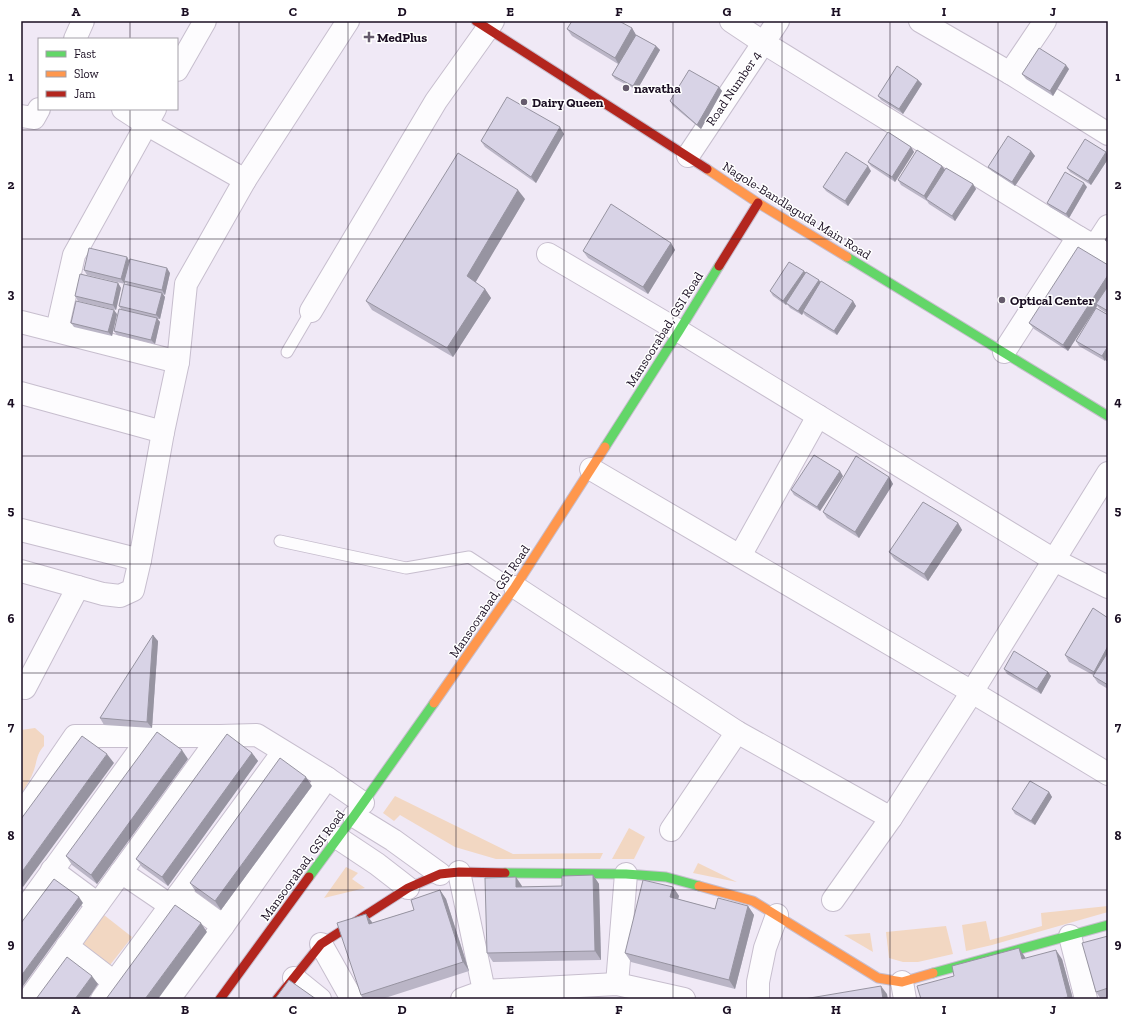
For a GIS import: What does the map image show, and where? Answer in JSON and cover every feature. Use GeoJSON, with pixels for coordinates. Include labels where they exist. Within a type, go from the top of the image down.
{"type":"FeatureCollection","features":[{"type":"Feature","properties":{"kind":"street"},"geometry":{"type":"LineString","coordinates":[[75,38],[83,21]]}},
{"type":"Feature","properties":{"kind":"street"},"geometry":{"type":"LineString","coordinates":[[178,68],[205,21]]}},
{"type":"Feature","properties":{"kind":"street"},"geometry":{"type":"LineString","coordinates":[[21,571],[103,594],[120,596],[133,590],[178,362],[186,284],[245,180],[348,21]]}},
{"type":"Feature","properties":{"kind":"street"},"geometry":{"type":"LineString","coordinates":[[731,21],[764,43],[1094,246]]}},
{"type":"Feature","properties":{"kind":"street","name":"Road Number 4"},"geometry":{"type":"LineString","coordinates":[[688,156],[778,21]]}},
{"type":"Feature","properties":{"kind":"street"},"geometry":{"type":"LineString","coordinates":[[920,21],[1010,73],[1108,134]]}},
{"type":"Feature","properties":{"kind":"street"},"geometry":{"type":"LineString","coordinates":[[1010,73],[1045,21]]}},
{"type":"Feature","properties":{"kind":"street"},"geometry":{"type":"LineString","coordinates":[[311,311],[436,100],[486,23]]}},
{"type":"Feature","properties":{"kind":"street","name":"Nagole-Bandlaguda Main Road"},"geometry":{"type":"LineString","coordinates":[[486,23],[758,203],[1108,416]]}},
{"type":"Feature","properties":{"kind":"street"},"geometry":{"type":"LineString","coordinates":[[21,116],[34,118],[38,110]]}},
{"type":"Feature","properties":{"kind":"street"},"geometry":{"type":"LineString","coordinates":[[126,110],[150,117],[245,180]]}},
{"type":"Feature","properties":{"kind":"street"},"geometry":{"type":"LineString","coordinates":[[57,330],[74,254],[150,117]]}},
{"type":"Feature","properties":{"kind":"street","name":"Mansoorabad, GSI Road"},"geometry":{"type":"LineString","coordinates":[[220,999],[359,810],[515,587],[679,331],[758,203]]}},
{"type":"Feature","properties":{"kind":"street"},"geometry":{"type":"LineString","coordinates":[[1004,352],[1094,246],[1108,226]]}},
{"type":"Feature","properties":{"kind":"street"},"geometry":{"type":"LineString","coordinates":[[548,254],[679,331],[1054,560],[1108,587]]}},
{"type":"Feature","properties":{"kind":"street"},"geometry":{"type":"LineString","coordinates":[[21,322],[178,362]]}},
{"type":"Feature","properties":{"kind":"street"},"geometry":{"type":"LineString","coordinates":[[21,393],[163,432]]}},
{"type":"Feature","properties":{"kind":"street"},"geometry":{"type":"LineString","coordinates":[[740,556],[818,416]]}},
{"type":"Feature","properties":{"kind":"street"},"geometry":{"type":"LineString","coordinates":[[591,469],[972,692],[1108,774]]}},
{"type":"Feature","properties":{"kind":"street"},"geometry":{"type":"LineString","coordinates":[[833,900],[891,818],[972,692],[1108,473]]}},
{"type":"Feature","properties":{"kind":"street"},"geometry":{"type":"LineString","coordinates":[[21,530],[140,560]]}},
{"type":"Feature","properties":{"kind":"street"},"geometry":{"type":"LineString","coordinates":[[25,688],[78,587]]}},
{"type":"Feature","properties":{"kind":"street"},"geometry":{"type":"LineString","coordinates":[[515,587],[737,732],[891,818]]}},
{"type":"Feature","properties":{"kind":"street"},"geometry":{"type":"LineString","coordinates":[[671,830],[737,732]]}},
{"type":"Feature","properties":{"kind":"street"},"geometry":{"type":"LineString","coordinates":[[21,814],[75,736],[257,735],[327,778],[359,810],[394,840],[449,873],[484,990]]}},
{"type":"Feature","properties":{"kind":"street"},"geometry":{"type":"LineString","coordinates":[[21,914],[150,736]]}},
{"type":"Feature","properties":{"kind":"street"},"geometry":{"type":"LineString","coordinates":[[29,999],[220,736]]}},
{"type":"Feature","properties":{"kind":"street"},"geometry":{"type":"LineString","coordinates":[[67,946],[108,991],[283,752]]}},
{"type":"Feature","properties":{"kind":"street"},"geometry":{"type":"LineString","coordinates":[[169,999],[223,926],[327,778]]}},
{"type":"Feature","properties":{"kind":"street"},"geometry":{"type":"LineString","coordinates":[[338,838],[377,864],[408,888]]}},
{"type":"Feature","properties":{"kind":"street"},"geometry":{"type":"LineString","coordinates":[[52,870],[98,904]]}},
{"type":"Feature","properties":{"kind":"street"},"geometry":{"type":"LineString","coordinates":[[121,872],[223,926]]}},
{"type":"Feature","properties":{"kind":"street"},"geometry":{"type":"LineString","coordinates":[[278,999],[321,944],[408,888],[449,873],[626,874],[666,877],[753,901],[878,978],[904,990],[1070,936],[1108,926]]}},
{"type":"Feature","properties":{"kind":"street"},"geometry":{"type":"LineString","coordinates":[[617,984],[626,874]]}},
{"type":"Feature","properties":{"kind":"street"},"geometry":{"type":"LineString","coordinates":[[758,999],[758,982],[765,948],[777,915]]}},
{"type":"Feature","properties":{"kind":"street"},"geometry":{"type":"LineString","coordinates":[[1070,936],[1086,999]]}},
{"type":"Feature","properties":{"kind":"street"},"geometry":{"type":"LineString","coordinates":[[321,944],[352,999]]}},
{"type":"Feature","properties":{"kind":"street"},"geometry":{"type":"LineString","coordinates":[[294,978],[320,999]]}},
{"type":"Feature","properties":{"kind":"street"},"geometry":{"type":"LineString","coordinates":[[462,999],[484,990],[617,984],[684,999]]}},
{"type":"Feature","properties":{"kind":"lane"},"geometry":{"type":"LineString","coordinates":[[287,352],[311,311]]}},
{"type":"Feature","properties":{"kind":"lane"},"geometry":{"type":"LineString","coordinates":[[280,541],[406,568],[469,558],[515,587]]}},
{"type":"Feature","properties":{"kind":"shaded area"},"geometry":{"type":"Polygon","coordinates":[[[35,728],[44,736],[44,746],[39,754],[34,770],[21,794],[21,730],[35,728]]]}},
{"type":"Feature","properties":{"kind":"shaded area"},"geometry":{"type":"Polygon","coordinates":[[[395,796],[513,854],[603,853],[600,859],[496,859],[455,847],[400,815],[394,821],[383,813],[395,796]]]}},
{"type":"Feature","properties":{"kind":"shaded area"},"geometry":{"type":"Polygon","coordinates":[[[629,828],[645,837],[634,859],[612,859],[629,828]]]}},
{"type":"Feature","properties":{"kind":"shaded area"},"geometry":{"type":"Polygon","coordinates":[[[698,863],[737,882],[693,873],[698,863]]]}},
{"type":"Feature","properties":{"kind":"shaded area"},"geometry":{"type":"Polygon","coordinates":[[[346,867],[358,873],[352,879],[365,888],[324,898],[346,867]]]}},
{"type":"Feature","properties":{"kind":"shaded area"},"geometry":{"type":"Polygon","coordinates":[[[1108,906],[1108,912],[966,951],[962,925],[986,921],[990,940],[1042,926],[1041,913],[1108,906]]]}},
{"type":"Feature","properties":{"kind":"shaded area"},"geometry":{"type":"Polygon","coordinates":[[[104,915],[132,937],[110,965],[82,944],[104,915]]]}},
{"type":"Feature","properties":{"kind":"shaded area"},"geometry":{"type":"Polygon","coordinates":[[[946,926],[953,954],[918,962],[903,962],[889,958],[886,932],[946,926]]]}},
{"type":"Feature","properties":{"kind":"shaded area"},"geometry":{"type":"Polygon","coordinates":[[[870,933],[873,952],[844,935],[870,933]]]}},
{"type":"Feature","properties":{"kind":"building"},"geometry":{"type":"Polygon","coordinates":[[[572,21],[619,21],[632,28],[615,58],[567,29],[572,21]]]}},
{"type":"Feature","properties":{"kind":"building"},"geometry":{"type":"Polygon","coordinates":[[[636,35],[656,46],[633,86],[612,75],[636,35]]]}},
{"type":"Feature","properties":{"kind":"building"},"geometry":{"type":"Polygon","coordinates":[[[1039,48],[1066,65],[1050,91],[1022,74],[1039,48]]]}},
{"type":"Feature","properties":{"kind":"building"},"geometry":{"type":"Polygon","coordinates":[[[897,66],[918,80],[899,109],[878,96],[897,66]]]}},
{"type":"Feature","properties":{"kind":"building"},"geometry":{"type":"Polygon","coordinates":[[[689,70],[719,87],[697,125],[670,101],[689,70]]]}},
{"type":"Feature","properties":{"kind":"building"},"geometry":{"type":"Polygon","coordinates":[[[507,97],[560,127],[531,177],[481,141],[507,97]]]}},
{"type":"Feature","properties":{"kind":"building"},"geometry":{"type":"Polygon","coordinates":[[[888,132],[911,147],[892,177],[868,162],[888,132]]]}},
{"type":"Feature","properties":{"kind":"building"},"geometry":{"type":"Polygon","coordinates":[[[1008,136],[1031,151],[1012,182],[988,167],[1008,136]]]}},
{"type":"Feature","properties":{"kind":"building"},"geometry":{"type":"Polygon","coordinates":[[[1085,139],[1106,152],[1088,181],[1067,168],[1085,139]]]}},
{"type":"Feature","properties":{"kind":"building"},"geometry":{"type":"Polygon","coordinates":[[[917,150],[942,166],[924,196],[898,180],[917,150]]]}},
{"type":"Feature","properties":{"kind":"building"},"geometry":{"type":"Polygon","coordinates":[[[846,152],[868,166],[845,201],[823,187],[846,152]]]}},
{"type":"Feature","properties":{"kind":"building"},"geometry":{"type":"Polygon","coordinates":[[[458,153],[518,190],[467,276],[485,289],[447,348],[366,301],[458,153]]]}},
{"type":"Feature","properties":{"kind":"building"},"geometry":{"type":"Polygon","coordinates":[[[946,168],[973,184],[952,216],[926,199],[946,168]]]}},
{"type":"Feature","properties":{"kind":"building"},"geometry":{"type":"Polygon","coordinates":[[[1065,172],[1084,183],[1066,214],[1047,203],[1065,172]]]}},
{"type":"Feature","properties":{"kind":"building"},"geometry":{"type":"Polygon","coordinates":[[[611,204],[671,243],[643,287],[583,251],[611,204]]]}},
{"type":"Feature","properties":{"kind":"building"},"geometry":{"type":"Polygon","coordinates":[[[1078,247],[1108,265],[1108,275],[1063,345],[1029,323],[1078,247]]]}},
{"type":"Feature","properties":{"kind":"building"},"geometry":{"type":"Polygon","coordinates":[[[89,248],[127,257],[121,279],[84,270],[89,248]]]}},
{"type":"Feature","properties":{"kind":"building"},"geometry":{"type":"Polygon","coordinates":[[[130,259],[167,268],[162,290],[124,281],[130,259]]]}},
{"type":"Feature","properties":{"kind":"building"},"geometry":{"type":"Polygon","coordinates":[[[789,262],[804,271],[783,301],[770,291],[789,262]]]}},
{"type":"Feature","properties":{"kind":"building"},"geometry":{"type":"Polygon","coordinates":[[[806,272],[819,280],[798,311],[786,303],[806,272]]]}},
{"type":"Feature","properties":{"kind":"building"},"geometry":{"type":"Polygon","coordinates":[[[80,274],[118,283],[113,305],[75,296],[80,274]]]}},
{"type":"Feature","properties":{"kind":"building"},"geometry":{"type":"Polygon","coordinates":[[[821,281],[853,301],[834,331],[803,311],[821,281]]]}},
{"type":"Feature","properties":{"kind":"building"},"geometry":{"type":"Polygon","coordinates":[[[124,284],[162,293],[156,315],[119,306],[124,284]]]}},
{"type":"Feature","properties":{"kind":"building"},"geometry":{"type":"Polygon","coordinates":[[[1108,286],[1108,311],[1096,304],[1108,286]]]}},
{"type":"Feature","properties":{"kind":"building"},"geometry":{"type":"Polygon","coordinates":[[[76,301],[114,310],[108,332],[71,323],[76,301]]]}},
{"type":"Feature","properties":{"kind":"building"},"geometry":{"type":"Polygon","coordinates":[[[1096,308],[1108,315],[1108,346],[1102,356],[1076,341],[1096,308]]]}},
{"type":"Feature","properties":{"kind":"building"},"geometry":{"type":"Polygon","coordinates":[[[119,309],[157,318],[151,340],[114,331],[119,309]]]}},
{"type":"Feature","properties":{"kind":"building"},"geometry":{"type":"Polygon","coordinates":[[[814,455],[840,471],[817,507],[791,490],[814,455]]]}},
{"type":"Feature","properties":{"kind":"building"},"geometry":{"type":"Polygon","coordinates":[[[856,456],[889,477],[855,532],[823,512],[856,456]]]}},
{"type":"Feature","properties":{"kind":"building"},"geometry":{"type":"Polygon","coordinates":[[[923,502],[958,523],[924,574],[889,552],[923,502]]]}},
{"type":"Feature","properties":{"kind":"building"},"geometry":{"type":"Polygon","coordinates":[[[1093,608],[1108,618],[1108,646],[1094,672],[1065,655],[1093,608]]]}},
{"type":"Feature","properties":{"kind":"building"},"geometry":{"type":"Polygon","coordinates":[[[153,635],[147,722],[100,718],[153,635]]]}},
{"type":"Feature","properties":{"kind":"building"},"geometry":{"type":"Polygon","coordinates":[[[1014,651],[1048,672],[1037,689],[1004,669],[1014,651]]]}},
{"type":"Feature","properties":{"kind":"building"},"geometry":{"type":"Polygon","coordinates":[[[1108,652],[1108,685],[1093,676],[1108,652]]]}},
{"type":"Feature","properties":{"kind":"building"},"geometry":{"type":"Polygon","coordinates":[[[157,732],[182,750],[91,875],[66,856],[157,732]]]}},
{"type":"Feature","properties":{"kind":"building"},"geometry":{"type":"Polygon","coordinates":[[[227,734],[252,753],[162,877],[136,859],[227,734]]]}},
{"type":"Feature","properties":{"kind":"building"},"geometry":{"type":"Polygon","coordinates":[[[82,736],[107,754],[21,873],[21,819],[82,736]]]}},
{"type":"Feature","properties":{"kind":"building"},"geometry":{"type":"Polygon","coordinates":[[[280,758],[306,777],[215,901],[190,883],[280,758]]]}},
{"type":"Feature","properties":{"kind":"building"},"geometry":{"type":"Polygon","coordinates":[[[1030,781],[1049,792],[1031,821],[1012,809],[1030,781]]]}},
{"type":"Feature","properties":{"kind":"building"},"geometry":{"type":"Polygon","coordinates":[[[593,875],[595,951],[487,953],[485,878],[516,877],[516,887],[562,886],[562,876],[593,875]]]}},
{"type":"Feature","properties":{"kind":"building"},"geometry":{"type":"Polygon","coordinates":[[[54,879],[79,897],[21,976],[21,923],[54,879]]]}},
{"type":"Feature","properties":{"kind":"building"},"geometry":{"type":"Polygon","coordinates":[[[643,880],[673,887],[670,897],[715,909],[718,898],[748,906],[729,980],[625,953],[643,880]]]}},
{"type":"Feature","properties":{"kind":"building"},"geometry":{"type":"Polygon","coordinates":[[[440,890],[463,962],[361,995],[337,923],[366,914],[369,924],[414,910],[411,900],[440,890]]]}},
{"type":"Feature","properties":{"kind":"building"},"geometry":{"type":"Polygon","coordinates":[[[175,905],[201,923],[145,999],[106,999],[175,905]]]}},
{"type":"Feature","properties":{"kind":"building"},"geometry":{"type":"Polygon","coordinates":[[[1108,936],[1108,988],[1096,992],[1082,943],[1108,936]]]}},
{"type":"Feature","properties":{"kind":"building"},"geometry":{"type":"Polygon","coordinates":[[[1019,948],[1022,959],[1056,950],[1068,997],[1061,999],[921,999],[917,986],[954,976],[952,966],[1019,948]]]}},
{"type":"Feature","properties":{"kind":"building"},"geometry":{"type":"Polygon","coordinates":[[[67,957],[92,976],[75,999],[36,999],[67,957]]]}},
{"type":"Feature","properties":{"kind":"building"},"geometry":{"type":"Polygon","coordinates":[[[289,980],[316,999],[275,999],[289,980]]]}},
{"type":"Feature","properties":{"kind":"building"},"geometry":{"type":"Polygon","coordinates":[[[881,986],[883,999],[804,999],[881,986]]]}},
{"type":"Feature","properties":{"kind":"traffic: fast"},"geometry":{"type":"LineString","coordinates":[[847,257],[1108,416]]}},
{"type":"Feature","properties":{"kind":"traffic: fast"},"geometry":{"type":"LineString","coordinates":[[605,447],[719,266]]}},
{"type":"Feature","properties":{"kind":"traffic: fast"},"geometry":{"type":"LineString","coordinates":[[309,877],[434,703]]}},
{"type":"Feature","properties":{"kind":"traffic: fast"},"geometry":{"type":"LineString","coordinates":[[505,873],[626,874],[666,877],[699,886]]}},
{"type":"Feature","properties":{"kind":"traffic: fast"},"geometry":{"type":"LineString","coordinates":[[933,973],[1108,925]]}},
{"type":"Feature","properties":{"kind":"traffic: slow"},"geometry":{"type":"LineString","coordinates":[[707,169],[758,203],[847,257]]}},
{"type":"Feature","properties":{"kind":"traffic: slow"},"geometry":{"type":"LineString","coordinates":[[434,703],[515,587],[605,447]]}},
{"type":"Feature","properties":{"kind":"traffic: slow"},"geometry":{"type":"LineString","coordinates":[[699,886],[753,901],[878,978],[902,982],[933,973]]}},
{"type":"Feature","properties":{"kind":"traffic: jam"},"geometry":{"type":"LineString","coordinates":[[476,21],[707,169]]}},
{"type":"Feature","properties":{"kind":"traffic: jam"},"geometry":{"type":"LineString","coordinates":[[719,266],[758,203]]}},
{"type":"Feature","properties":{"kind":"traffic: jam"},"geometry":{"type":"LineString","coordinates":[[277,999],[321,944],[408,888],[440,874],[459,872],[505,873]]}},
{"type":"Feature","properties":{"kind":"traffic: jam"},"geometry":{"type":"LineString","coordinates":[[220,999],[309,877]]}},
{"type":"Feature","properties":{"kind":"place","name":"MedPlus"},"geometry":{"type":"Point","coordinates":[369,37]}},
{"type":"Feature","properties":{"kind":"place","name":"navatha"},"geometry":{"type":"Point","coordinates":[626,88]}},
{"type":"Feature","properties":{"kind":"place","name":"Dairy Queen"},"geometry":{"type":"Point","coordinates":[524,102]}},
{"type":"Feature","properties":{"kind":"place","name":"Optical Center"},"geometry":{"type":"Point","coordinates":[1002,300]}}]}
